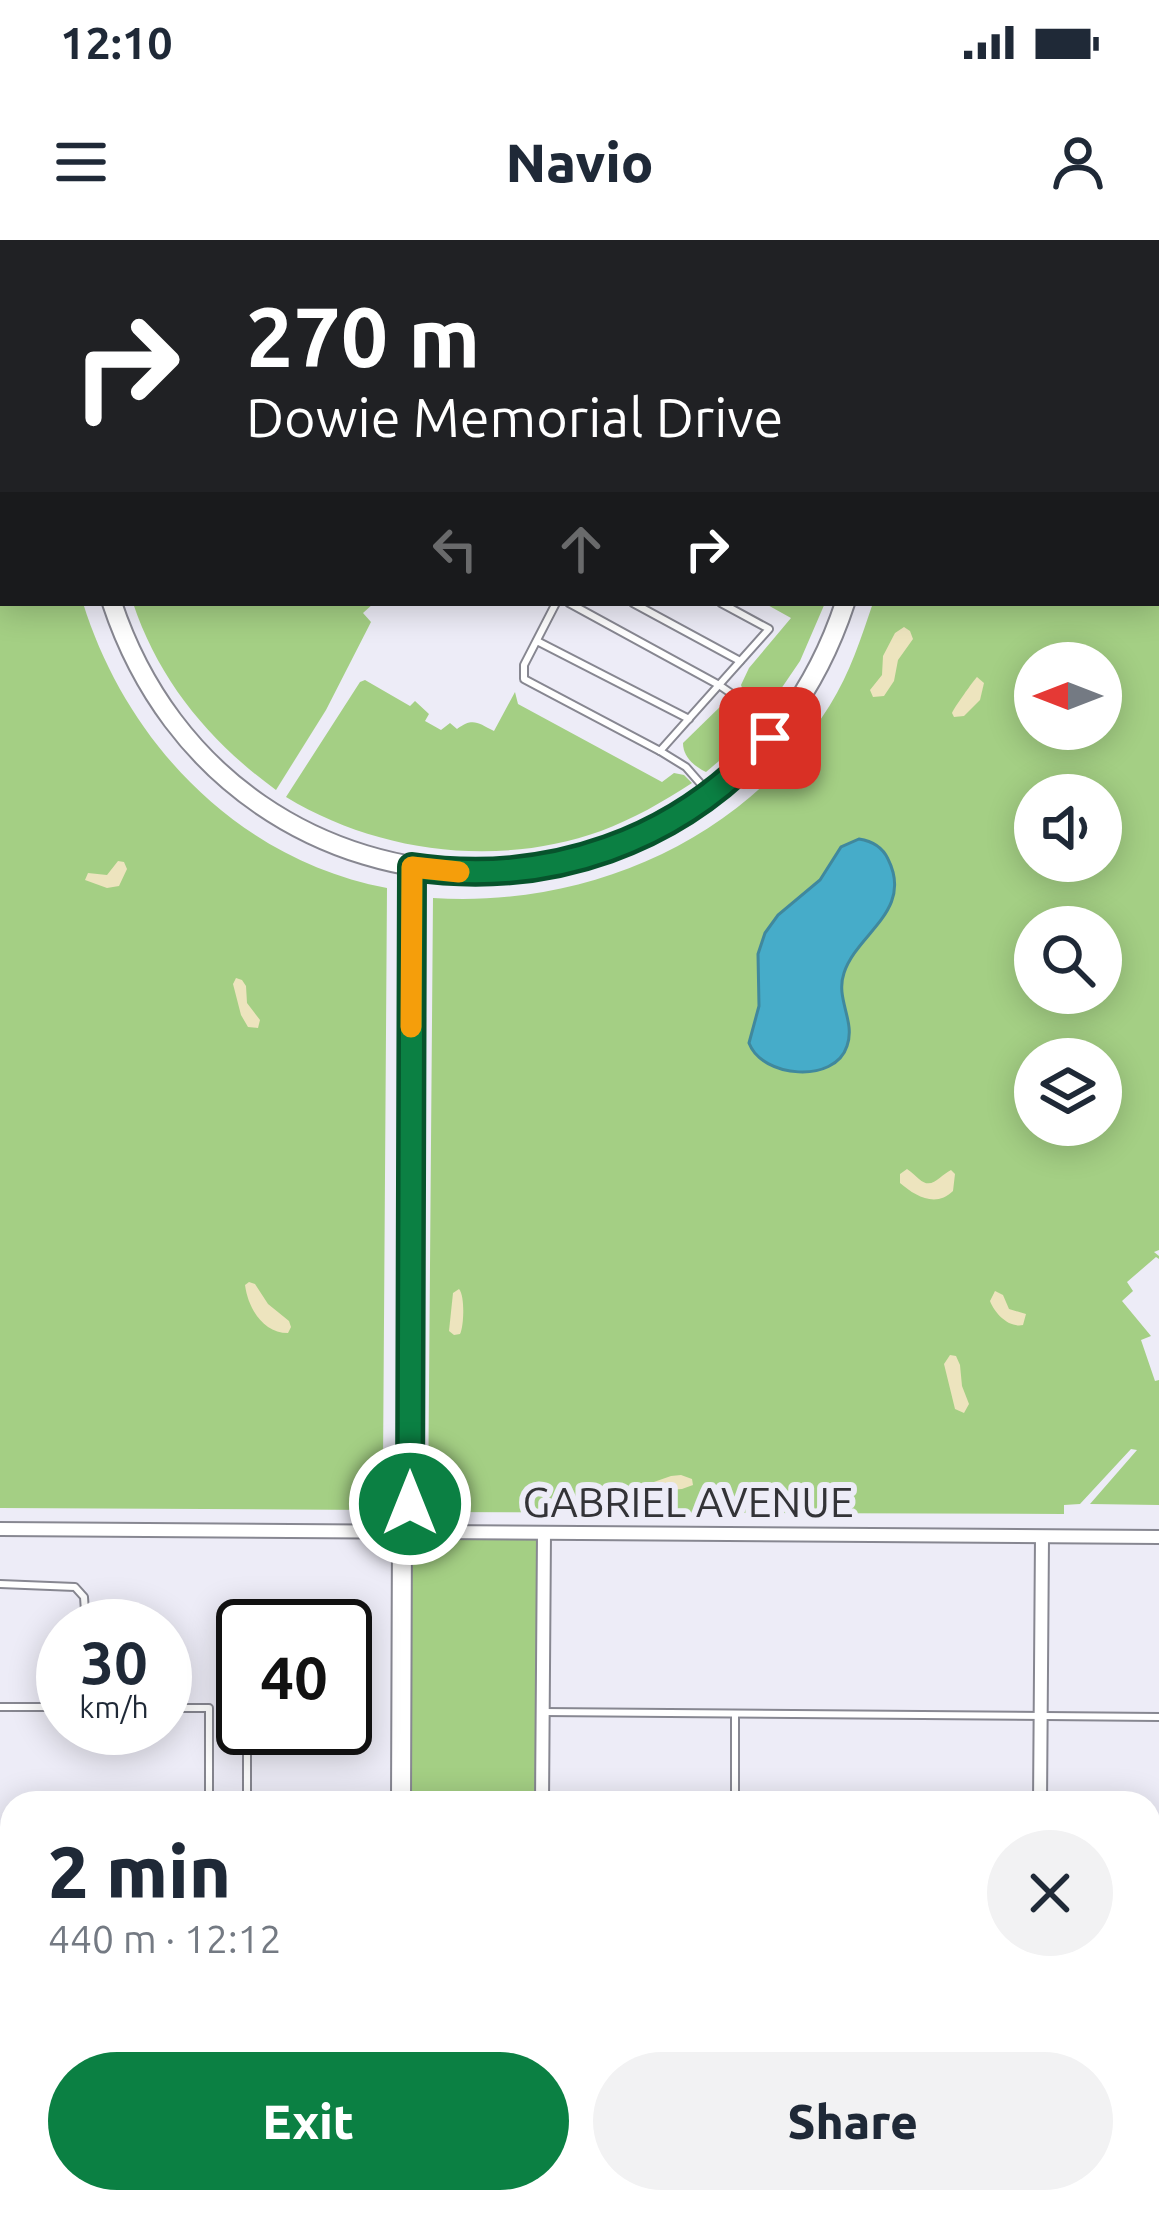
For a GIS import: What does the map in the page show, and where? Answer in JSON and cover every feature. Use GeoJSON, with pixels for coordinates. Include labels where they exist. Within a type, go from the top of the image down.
{"type":"FeatureCollection","features":[{"type":"Feature","properties":{"kind":"street"},"geometry":{"type":"LineString","coordinates":[[113,606],[139,667],[165,710],[232,783],[273,813],[363,855],[412,867],[492,873],[577,860],[637,839],[710,795],[742,769],[784,722],[821,662],[844,606]]}},
{"type":"Feature","properties":{"kind":"street"},"geometry":{"type":"LineString","coordinates":[[401,1791],[412,867]]}},
{"type":"Feature","properties":{"kind":"street","name":"GABRIEL AVENUE"},"geometry":{"type":"LineString","coordinates":[[0,1529],[1159,1537]]}},
{"type":"Feature","properties":{"kind":"street"},"geometry":{"type":"LineString","coordinates":[[542,1791],[544,1533]]}},
{"type":"Feature","properties":{"kind":"street"},"geometry":{"type":"LineString","coordinates":[[1040,1791],[1042,1537]]}},
{"type":"Feature","properties":{"kind":"lane"},"geometry":{"type":"LineString","coordinates":[[554,606],[522,670],[527,683],[660,751],[686,767],[710,795]]}},
{"type":"Feature","properties":{"kind":"lane"},"geometry":{"type":"LineString","coordinates":[[574,606],[719,685],[764,716],[784,722]]}},
{"type":"Feature","properties":{"kind":"lane"},"geometry":{"type":"LineString","coordinates":[[638,606],[740,662]]}},
{"type":"Feature","properties":{"kind":"lane"},"geometry":{"type":"LineString","coordinates":[[660,751],[769,628],[727,606]]}},
{"type":"Feature","properties":{"kind":"lane"},"geometry":{"type":"LineString","coordinates":[[536,641],[689,719]]}},
{"type":"Feature","properties":{"kind":"lane"},"geometry":{"type":"LineString","coordinates":[[0,1584],[75,1587],[84,1599]]}},
{"type":"Feature","properties":{"kind":"lane"},"geometry":{"type":"LineString","coordinates":[[0,1707],[36,1707]]}},
{"type":"Feature","properties":{"kind":"lane"},"geometry":{"type":"LineString","coordinates":[[192,1708],[209,1708],[209,1791]]}},
{"type":"Feature","properties":{"kind":"lane"},"geometry":{"type":"LineString","coordinates":[[543,1712],[1159,1717]]}},
{"type":"Feature","properties":{"kind":"lane"},"geometry":{"type":"LineString","coordinates":[[735,1714],[735,1791]]}},
{"type":"Feature","properties":{"kind":"lane"},"geometry":{"type":"LineString","coordinates":[[247,1755],[247,1791]]}},
{"type":"Feature","properties":{"kind":"green space"},"geometry":{"type":"Polygon","coordinates":[[[0,606],[84,606],[128,703],[196,788],[237,823],[283,851],[333,873],[387,888],[383,1465],[375,1472],[374,1510],[0,1508],[0,606]]]}},
{"type":"Feature","properties":{"kind":"green space"},"geometry":{"type":"Polygon","coordinates":[[[134,606],[371,606],[363,613],[371,622],[326,710],[276,790],[229,752],[190,708],[134,606]]]}},
{"type":"Feature","properties":{"kind":"green space"},"geometry":{"type":"Polygon","coordinates":[[[769,606],[824,606],[800,661],[768,708],[744,693],[741,685],[749,668],[791,618],[769,606]]]}},
{"type":"Feature","properties":{"kind":"green space"},"geometry":{"type":"Polygon","coordinates":[[[872,606],[1159,606],[1159,1250],[1154,1252],[1159,1259],[1127,1282],[1133,1291],[1122,1301],[1151,1336],[1141,1340],[1155,1381],[1159,1380],[1159,1505],[1090,1504],[1137,1450],[1131,1449],[1080,1504],[1064,1505],[1064,1514],[428,1512],[433,898],[549,891],[605,877],[658,856],[708,828],[754,794],[795,752],[830,705],[872,606]]]}},
{"type":"Feature","properties":{"kind":"green space"},"geometry":{"type":"Polygon","coordinates":[[[365,680],[410,706],[415,701],[429,714],[425,721],[441,730],[450,723],[457,729],[472,722],[494,731],[515,692],[518,704],[662,782],[674,773],[692,783],[601,831],[521,849],[439,849],[360,831],[286,797],[365,680]]]}},
{"type":"Feature","properties":{"kind":"green space"},"geometry":{"type":"Polygon","coordinates":[[[726,701],[758,721],[706,772],[690,761],[683,743],[726,701]]]}},
{"type":"Feature","properties":{"kind":"green space"},"geometry":{"type":"Polygon","coordinates":[[[402,1532],[544,1533],[542,1791],[401,1791],[402,1532]]]}},
{"type":"Feature","properties":{"kind":"sand"},"geometry":{"type":"Polygon","coordinates":[[[904,627],[913,639],[898,660],[894,681],[884,696],[873,697],[870,690],[882,675],[883,656],[895,633],[904,627]]]}},
{"type":"Feature","properties":{"kind":"sand"},"geometry":{"type":"Polygon","coordinates":[[[977,677],[984,683],[980,700],[964,716],[954,717],[953,710],[977,677]]]}},
{"type":"Feature","properties":{"kind":"sand"},"geometry":{"type":"Polygon","coordinates":[[[118,861],[127,869],[119,886],[107,888],[85,880],[88,873],[107,875],[118,861]]]}},
{"type":"Feature","properties":{"kind":"sand"},"geometry":{"type":"Polygon","coordinates":[[[236,978],[246,986],[247,1003],[260,1020],[258,1028],[248,1027],[241,1015],[233,984],[236,978]]]}},
{"type":"Feature","properties":{"kind":"sand"},"geometry":{"type":"Polygon","coordinates":[[[907,1169],[928,1183],[951,1170],[955,1174],[953,1191],[940,1199],[919,1196],[900,1183],[900,1174],[907,1169]]]}},
{"type":"Feature","properties":{"kind":"sand"},"geometry":{"type":"Polygon","coordinates":[[[249,1282],[289,1321],[288,1333],[271,1329],[258,1318],[247,1294],[249,1282]]]}},
{"type":"Feature","properties":{"kind":"sand"},"geometry":{"type":"Polygon","coordinates":[[[459,1289],[462,1325],[460,1334],[454,1335],[449,1331],[453,1293],[459,1289]]]}},
{"type":"Feature","properties":{"kind":"sand"},"geometry":{"type":"Polygon","coordinates":[[[995,1291],[1003,1295],[1009,1309],[1026,1314],[1023,1325],[999,1315],[990,1301],[995,1291]]]}},
{"type":"Feature","properties":{"kind":"sand"},"geometry":{"type":"Polygon","coordinates":[[[950,1355],[960,1365],[969,1404],[964,1413],[955,1409],[944,1364],[950,1355]]]}},
{"type":"Feature","properties":{"kind":"sand"},"geometry":{"type":"Polygon","coordinates":[[[681,1475],[692,1479],[693,1485],[657,1491],[636,1503],[627,1500],[631,1490],[681,1475]]]}},
{"type":"Feature","properties":{"kind":"water"},"geometry":{"type":"Polygon","coordinates":[[[859,839],[886,854],[894,893],[844,973],[847,1046],[840,1058],[814,1071],[768,1064],[749,1043],[759,1006],[758,954],[765,933],[778,915],[820,880],[841,847],[859,839]]]}},
{"type":"Feature","properties":{"kind":"slow traffic"},"geometry":{"type":"LineString","coordinates":[[411,1027],[412,867],[459,872]]}},
{"type":"Feature","properties":{"kind":"route"},"geometry":{"type":"LineString","coordinates":[[410,1504],[412,867],[471,873],[535,869],[617,847],[656,830],[710,795],[770,738]]}}]}
